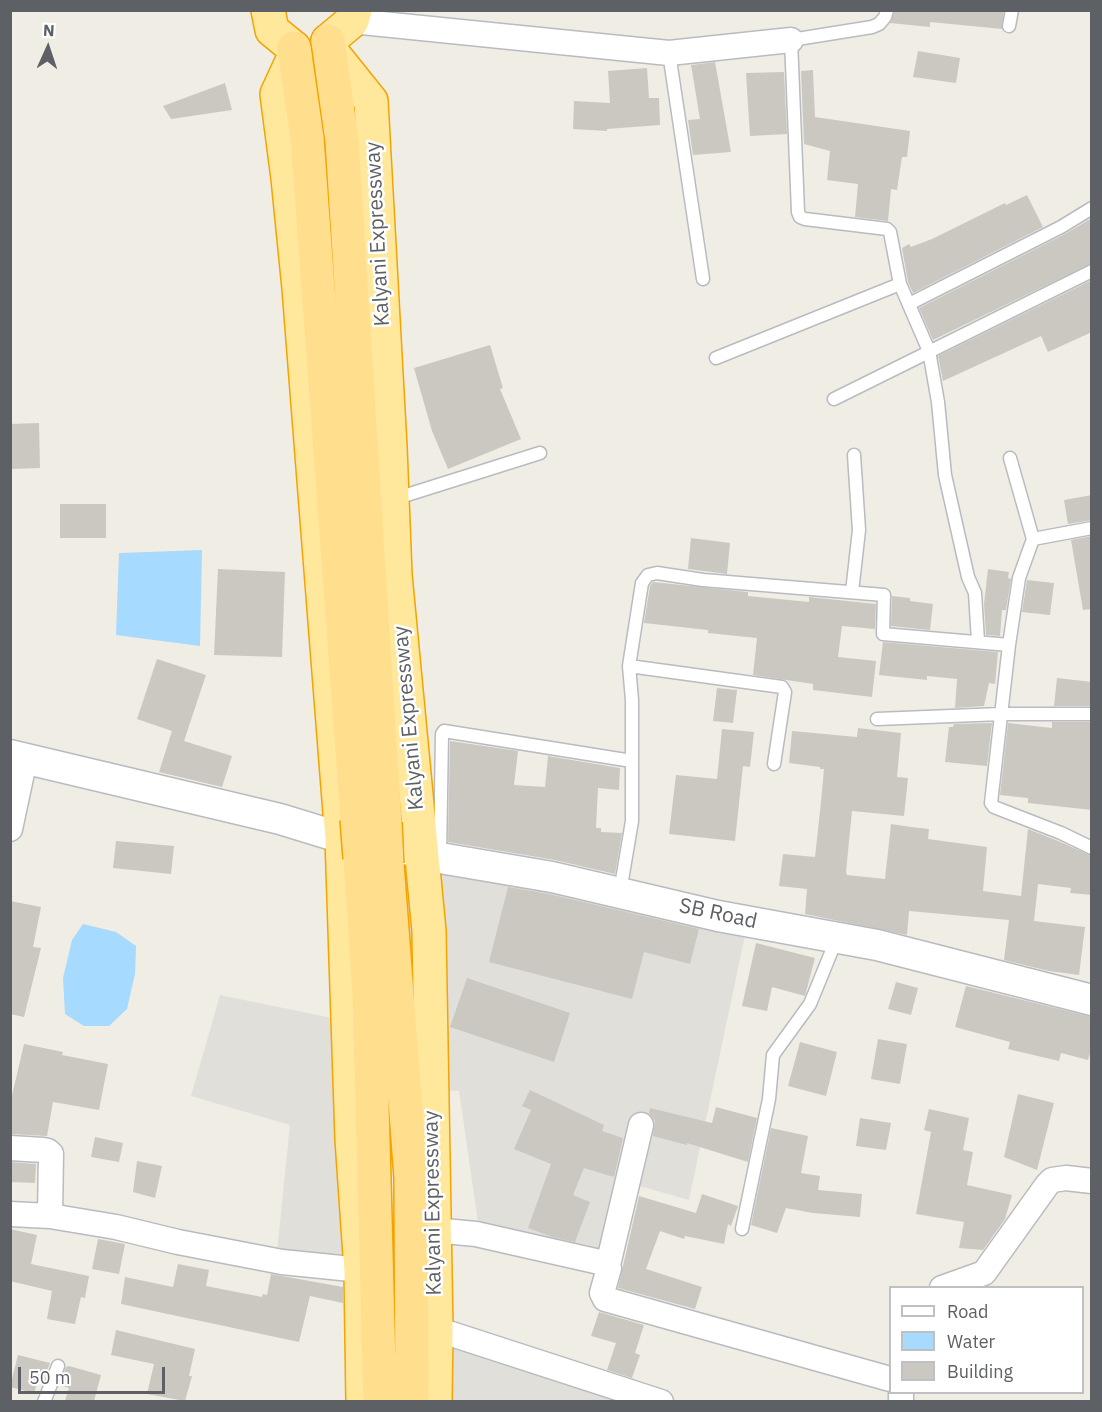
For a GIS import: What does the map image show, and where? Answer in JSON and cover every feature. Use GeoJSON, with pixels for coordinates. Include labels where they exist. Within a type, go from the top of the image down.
{"type":"FeatureCollection","features":[{"type":"Feature","properties":{"kind":"highway"},"geometry":{"type":"LineString","coordinates":[[268,10],[272,30],[294,51],[307,138],[366,840],[411,1178],[412,1401]]}},
{"type":"Feature","properties":{"kind":"highway"},"geometry":{"type":"LineString","coordinates":[[341,31],[342,141],[366,840],[380,1401]]}},
{"type":"Feature","properties":{"kind":"highway","name":"Kalyani Expressway"},"geometry":{"type":"LineString","coordinates":[[341,31],[371,101],[395,575],[431,855],[429,931],[436,1329],[435,1401]]}},
{"type":"Feature","properties":{"kind":"highway"},"geometry":{"type":"LineString","coordinates":[[363,1401],[361,1270],[352,1139],[366,840]]}},
{"type":"Feature","properties":{"kind":"street"},"geometry":{"type":"LineString","coordinates":[[341,31],[669,53],[791,40]]}},
{"type":"Feature","properties":{"kind":"street"},"geometry":{"type":"LineString","coordinates":[[10,829],[18,757]]}},
{"type":"Feature","properties":{"kind":"street","name":"SB Road"},"geometry":{"type":"LineString","coordinates":[[18,757],[431,855],[552,877],[718,916],[877,945],[1092,1000]]}},
{"type":"Feature","properties":{"kind":"street"},"geometry":{"type":"LineString","coordinates":[[641,1125],[602,1293],[605,1299],[889,1378]]}},
{"type":"Feature","properties":{"kind":"street"},"geometry":{"type":"LineString","coordinates":[[10,1148],[43,1150],[51,1154],[50,1216]]}},
{"type":"Feature","properties":{"kind":"street"},"geometry":{"type":"LineString","coordinates":[[945,1286],[984,1273],[1052,1180],[1066,1178],[1092,1181]]}},
{"type":"Feature","properties":{"kind":"street"},"geometry":{"type":"LineString","coordinates":[[10,1214],[50,1216],[116,1227],[178,1242],[282,1262],[361,1270]]}},
{"type":"Feature","properties":{"kind":"street"},"geometry":{"type":"LineString","coordinates":[[433,1230],[476,1234],[608,1265]]}},
{"type":"Feature","properties":{"kind":"street"},"geometry":{"type":"LineString","coordinates":[[436,1329],[661,1401]]}},
{"type":"Feature","properties":{"kind":"lane"},"geometry":{"type":"LineString","coordinates":[[887,10],[885,18],[872,27],[791,40],[800,217],[887,230],[891,235],[900,284],[929,351],[938,402],[945,475],[968,577],[975,593],[978,641]]}},
{"type":"Feature","properties":{"kind":"lane"},"geometry":{"type":"LineString","coordinates":[[1009,26],[1012,10]]}},
{"type":"Feature","properties":{"kind":"lane"},"geometry":{"type":"LineString","coordinates":[[669,53],[703,279]]}},
{"type":"Feature","properties":{"kind":"lane"},"geometry":{"type":"LineString","coordinates":[[909,304],[1061,227],[1092,208]]}},
{"type":"Feature","properties":{"kind":"lane"},"geometry":{"type":"LineString","coordinates":[[834,399],[1092,271]]}},
{"type":"Feature","properties":{"kind":"lane"},"geometry":{"type":"LineString","coordinates":[[716,358],[900,284]]}},
{"type":"Feature","properties":{"kind":"lane"},"geometry":{"type":"LineString","coordinates":[[392,499],[540,453]]}},
{"type":"Feature","properties":{"kind":"lane"},"geometry":{"type":"LineString","coordinates":[[852,592],[859,522],[854,455]]}},
{"type":"Feature","properties":{"kind":"lane"},"geometry":{"type":"LineString","coordinates":[[1010,458],[1033,539],[1019,578],[991,802],[994,807],[1061,832],[1092,848]]}},
{"type":"Feature","properties":{"kind":"lane"},"geometry":{"type":"LineString","coordinates":[[1033,539],[1092,528]]}},
{"type":"Feature","properties":{"kind":"lane"},"geometry":{"type":"LineString","coordinates":[[620,892],[632,821],[632,700],[629,666],[642,583],[648,575],[657,573],[703,580],[886,596],[883,634],[1009,645]]}},
{"type":"Feature","properties":{"kind":"lane"},"geometry":{"type":"LineString","coordinates":[[629,666],[782,687],[785,692],[774,764]]}},
{"type":"Feature","properties":{"kind":"lane"},"geometry":{"type":"LineString","coordinates":[[877,719],[1001,714],[1092,714]]}},
{"type":"Feature","properties":{"kind":"lane"},"geometry":{"type":"LineString","coordinates":[[431,855],[444,731],[632,761]]}},
{"type":"Feature","properties":{"kind":"lane"},"geometry":{"type":"LineString","coordinates":[[742,1229],[769,1099],[773,1055],[810,1004],[837,938]]}},
{"type":"Feature","properties":{"kind":"lane"},"geometry":{"type":"LineString","coordinates":[[44,1401],[58,1366]]}},
{"type":"Feature","properties":{"kind":"shaded area"},"geometry":{"type":"Polygon","coordinates":[[[390,857],[746,931],[689,1200],[622,1181],[607,1255],[479,1229],[459,1091],[397,1088],[390,857]]]}},
{"type":"Feature","properties":{"kind":"shaded area"},"geometry":{"type":"Polygon","coordinates":[[[220,995],[371,1026],[376,1261],[277,1251],[290,1125],[191,1096],[220,995]]]}},
{"type":"Feature","properties":{"kind":"shaded area"},"geometry":{"type":"Polygon","coordinates":[[[395,1325],[469,1333],[619,1388],[615,1401],[399,1401],[395,1325]]]}},
{"type":"Feature","properties":{"kind":"water"},"geometry":{"type":"Polygon","coordinates":[[[202,550],[200,646],[116,635],[119,553],[202,550]]]}},
{"type":"Feature","properties":{"kind":"water"},"geometry":{"type":"Polygon","coordinates":[[[83,924],[116,932],[136,946],[135,974],[127,1009],[109,1026],[84,1026],[65,1014],[63,978],[72,940],[83,924]]]}},
{"type":"Feature","properties":{"kind":"building"},"geometry":{"type":"Polygon","coordinates":[[[895,10],[1004,10],[1002,29],[930,22],[930,27],[890,23],[895,10]]]}},
{"type":"Feature","properties":{"kind":"building"},"geometry":{"type":"Polygon","coordinates":[[[918,51],[960,58],[956,83],[913,77],[918,51]]]}},
{"type":"Feature","properties":{"kind":"building"},"geometry":{"type":"Polygon","coordinates":[[[715,62],[731,152],[693,155],[688,120],[700,119],[691,65],[715,62]]]}},
{"type":"Feature","properties":{"kind":"building"},"geometry":{"type":"Polygon","coordinates":[[[647,68],[649,98],[659,98],[660,125],[607,129],[607,131],[573,129],[574,101],[610,103],[608,71],[647,68]]]}},
{"type":"Feature","properties":{"kind":"building"},"geometry":{"type":"Polygon","coordinates":[[[813,70],[815,117],[910,131],[907,157],[902,157],[897,190],[891,189],[888,221],[855,217],[858,184],[827,180],[830,151],[804,144],[801,71],[813,70]]]}},
{"type":"Feature","properties":{"kind":"building"},"geometry":{"type":"Polygon","coordinates":[[[784,72],[787,134],[750,136],[746,73],[784,72]]]}},
{"type":"Feature","properties":{"kind":"building"},"geometry":{"type":"Polygon","coordinates":[[[225,83],[232,110],[171,119],[163,106],[225,83]]]}},
{"type":"Feature","properties":{"kind":"building"},"geometry":{"type":"Polygon","coordinates":[[[1027,195],[1043,227],[913,293],[908,282],[902,248],[909,244],[911,247],[932,239],[1005,203],[1006,205],[1027,195]]]}},
{"type":"Feature","properties":{"kind":"building"},"geometry":{"type":"Polygon","coordinates":[[[1092,218],[1092,263],[933,340],[919,308],[1092,218]]]}},
{"type":"Feature","properties":{"kind":"building"},"geometry":{"type":"Polygon","coordinates":[[[1092,280],[1092,332],[1048,352],[1041,336],[943,381],[938,356],[1092,280]]]}},
{"type":"Feature","properties":{"kind":"building"},"geometry":{"type":"Polygon","coordinates":[[[490,345],[503,388],[500,389],[521,439],[448,469],[432,431],[414,368],[490,345]]]}},
{"type":"Feature","properties":{"kind":"building"},"geometry":{"type":"Polygon","coordinates":[[[39,423],[40,468],[10,469],[10,424],[39,423]]]}},
{"type":"Feature","properties":{"kind":"building"},"geometry":{"type":"Polygon","coordinates":[[[1092,495],[1092,520],[1068,524],[1064,500],[1092,495]]]}},
{"type":"Feature","properties":{"kind":"building"},"geometry":{"type":"Polygon","coordinates":[[[60,504],[106,504],[106,538],[60,538],[60,504]]]}},
{"type":"Feature","properties":{"kind":"building"},"geometry":{"type":"Polygon","coordinates":[[[1092,536],[1092,609],[1083,610],[1071,540],[1092,536]]]}},
{"type":"Feature","properties":{"kind":"building"},"geometry":{"type":"Polygon","coordinates":[[[691,538],[730,543],[727,574],[688,569],[691,538]]]}},
{"type":"Feature","properties":{"kind":"building"},"geometry":{"type":"Polygon","coordinates":[[[218,569],[285,572],[282,657],[214,655],[218,569]]]}},
{"type":"Feature","properties":{"kind":"building"},"geometry":{"type":"Polygon","coordinates":[[[988,569],[1009,572],[1008,578],[1011,579],[1006,610],[1002,610],[1000,636],[986,635],[984,604],[988,569]]]}},
{"type":"Feature","properties":{"kind":"building"},"geometry":{"type":"Polygon","coordinates":[[[1027,580],[1054,583],[1050,615],[1022,612],[1027,580]]]}},
{"type":"Feature","properties":{"kind":"building"},"geometry":{"type":"Polygon","coordinates":[[[653,582],[748,592],[748,596],[809,602],[809,597],[876,604],[875,629],[842,626],[838,657],[876,661],[872,697],[813,690],[813,684],[753,675],[757,638],[644,623],[650,586],[653,582]]]}},
{"type":"Feature","properties":{"kind":"building"},"geometry":{"type":"Polygon","coordinates":[[[892,596],[933,604],[930,630],[891,626],[892,596]]]}},
{"type":"Feature","properties":{"kind":"building"},"geometry":{"type":"Polygon","coordinates":[[[883,642],[998,652],[995,684],[989,683],[984,706],[955,708],[957,679],[927,676],[927,680],[879,675],[883,642]]]}},
{"type":"Feature","properties":{"kind":"building"},"geometry":{"type":"Polygon","coordinates":[[[157,659],[206,675],[184,741],[232,756],[222,787],[159,772],[172,731],[137,719],[157,659]]]}},
{"type":"Feature","properties":{"kind":"building"},"geometry":{"type":"Polygon","coordinates":[[[1057,678],[1092,682],[1092,706],[1054,706],[1057,678]]]}},
{"type":"Feature","properties":{"kind":"building"},"geometry":{"type":"Polygon","coordinates":[[[717,688],[737,690],[733,723],[713,721],[717,688]]]}},
{"type":"Feature","properties":{"kind":"building"},"geometry":{"type":"Polygon","coordinates":[[[1052,722],[1092,722],[1092,810],[1028,803],[1028,798],[1000,795],[1008,723],[1052,728],[1052,722]]]}},
{"type":"Feature","properties":{"kind":"building"},"geometry":{"type":"Polygon","coordinates":[[[992,723],[987,766],[945,762],[949,727],[953,727],[954,724],[992,723]]]}},
{"type":"Feature","properties":{"kind":"building"},"geometry":{"type":"Polygon","coordinates":[[[858,728],[901,733],[897,777],[908,778],[904,816],[852,811],[847,875],[885,879],[891,824],[929,829],[928,839],[987,847],[983,891],[1021,896],[1028,829],[1058,841],[1092,856],[1092,895],[1070,893],[1071,888],[1038,884],[1034,921],[1085,927],[1079,975],[1049,971],[1004,960],[1009,920],[909,911],[907,935],[805,914],[807,889],[779,886],[783,854],[815,857],[824,769],[789,763],[792,731],[857,737],[858,728]]]}},
{"type":"Feature","properties":{"kind":"building"},"geometry":{"type":"Polygon","coordinates":[[[722,729],[754,732],[750,767],[743,766],[735,841],[669,834],[676,775],[717,779],[722,729]]]}},
{"type":"Feature","properties":{"kind":"building"},"geometry":{"type":"Polygon","coordinates":[[[450,741],[518,751],[514,785],[545,787],[548,756],[620,768],[619,790],[598,788],[596,828],[601,828],[601,832],[622,833],[615,874],[555,860],[448,842],[450,741]]]}},
{"type":"Feature","properties":{"kind":"building"},"geometry":{"type":"Polygon","coordinates":[[[116,841],[174,846],[171,874],[113,868],[116,841]]]}},
{"type":"Feature","properties":{"kind":"building"},"geometry":{"type":"Polygon","coordinates":[[[508,887],[549,894],[699,929],[690,964],[644,952],[632,999],[489,962],[508,887]]]}},
{"type":"Feature","properties":{"kind":"building"},"geometry":{"type":"Polygon","coordinates":[[[10,901],[41,907],[33,947],[41,948],[24,1017],[10,1014],[10,901]]]}},
{"type":"Feature","properties":{"kind":"building"},"geometry":{"type":"Polygon","coordinates":[[[756,943],[815,958],[805,996],[772,987],[767,1011],[742,1006],[756,943]]]}},
{"type":"Feature","properties":{"kind":"building"},"geometry":{"type":"Polygon","coordinates":[[[467,978],[570,1013],[554,1062],[450,1027],[467,978]]]}},
{"type":"Feature","properties":{"kind":"building"},"geometry":{"type":"Polygon","coordinates":[[[896,982],[918,988],[911,1015],[888,1009],[896,982]]]}},
{"type":"Feature","properties":{"kind":"building"},"geometry":{"type":"Polygon","coordinates":[[[966,986],[1092,1017],[1092,1047],[1088,1060],[1061,1053],[1059,1061],[1008,1049],[1010,1042],[955,1027],[966,986]]]}},
{"type":"Feature","properties":{"kind":"building"},"geometry":{"type":"Polygon","coordinates":[[[878,1039],[907,1044],[900,1084],[871,1079],[878,1039]]]}},
{"type":"Feature","properties":{"kind":"building"},"geometry":{"type":"Polygon","coordinates":[[[800,1042],[837,1052],[826,1096],[788,1086],[800,1042]]]}},
{"type":"Feature","properties":{"kind":"building"},"geometry":{"type":"Polygon","coordinates":[[[24,1044],[63,1052],[62,1055],[108,1064],[99,1110],[53,1102],[47,1136],[10,1134],[10,1104],[24,1044]]]}},
{"type":"Feature","properties":{"kind":"building"},"geometry":{"type":"Polygon","coordinates":[[[530,1090],[604,1125],[602,1131],[623,1138],[614,1177],[584,1168],[573,1195],[590,1202],[575,1242],[528,1228],[551,1164],[514,1149],[531,1110],[522,1106],[530,1090]]]}},
{"type":"Feature","properties":{"kind":"building"},"geometry":{"type":"Polygon","coordinates":[[[1018,1094],[1054,1103],[1037,1170],[1004,1157],[1018,1094]]]}},
{"type":"Feature","properties":{"kind":"building"},"geometry":{"type":"Polygon","coordinates":[[[716,1107],[757,1118],[748,1162],[687,1143],[687,1145],[653,1136],[655,1121],[649,1113],[650,1108],[712,1123],[716,1107]]]}},
{"type":"Feature","properties":{"kind":"building"},"geometry":{"type":"Polygon","coordinates":[[[929,1109],[969,1118],[963,1150],[973,1152],[967,1185],[1012,1195],[1005,1219],[983,1250],[959,1248],[964,1222],[916,1214],[931,1132],[924,1130],[929,1109]]]}},
{"type":"Feature","properties":{"kind":"building"},"geometry":{"type":"Polygon","coordinates":[[[860,1118],[891,1123],[886,1150],[856,1146],[860,1118]]]}},
{"type":"Feature","properties":{"kind":"building"},"geometry":{"type":"Polygon","coordinates":[[[771,1128],[808,1136],[801,1173],[820,1176],[818,1190],[862,1194],[860,1217],[786,1208],[777,1233],[751,1225],[771,1128]]]}},
{"type":"Feature","properties":{"kind":"building"},"geometry":{"type":"Polygon","coordinates":[[[95,1137],[123,1143],[119,1162],[91,1157],[95,1137]]]}},
{"type":"Feature","properties":{"kind":"building"},"geometry":{"type":"Polygon","coordinates":[[[137,1161],[162,1166],[155,1198],[133,1192],[137,1161]]]}},
{"type":"Feature","properties":{"kind":"building"},"geometry":{"type":"Polygon","coordinates":[[[10,1162],[36,1164],[35,1183],[10,1182],[10,1162]]]}},
{"type":"Feature","properties":{"kind":"building"},"geometry":{"type":"Polygon","coordinates":[[[702,1194],[738,1206],[731,1226],[728,1224],[724,1244],[685,1236],[684,1239],[660,1231],[646,1269],[702,1287],[695,1309],[618,1288],[639,1196],[696,1213],[702,1194]]]}},
{"type":"Feature","properties":{"kind":"building"},"geometry":{"type":"Polygon","coordinates":[[[10,1229],[37,1235],[31,1264],[89,1276],[85,1298],[81,1297],[75,1324],[47,1319],[52,1291],[10,1281],[10,1229]]]}},
{"type":"Feature","properties":{"kind":"building"},"geometry":{"type":"Polygon","coordinates":[[[98,1239],[125,1244],[119,1274],[92,1269],[98,1239]]]}},
{"type":"Feature","properties":{"kind":"building"},"geometry":{"type":"Polygon","coordinates":[[[178,1264],[209,1270],[206,1286],[262,1297],[263,1294],[267,1295],[271,1274],[343,1287],[343,1303],[310,1296],[299,1342],[121,1304],[125,1277],[173,1287],[178,1264]]]}},
{"type":"Feature","properties":{"kind":"building"},"geometry":{"type":"Polygon","coordinates":[[[599,1312],[644,1325],[635,1353],[640,1355],[632,1378],[607,1370],[616,1343],[591,1336],[599,1312]]]}},
{"type":"Feature","properties":{"kind":"building"},"geometry":{"type":"Polygon","coordinates":[[[116,1330],[195,1349],[189,1376],[192,1376],[185,1401],[147,1394],[154,1364],[111,1355],[116,1330]]]}},
{"type":"Feature","properties":{"kind":"building"},"geometry":{"type":"Polygon","coordinates":[[[18,1355],[50,1363],[43,1381],[38,1380],[34,1393],[10,1387],[18,1355]]]}},
{"type":"Feature","properties":{"kind":"building"},"geometry":{"type":"Polygon","coordinates":[[[66,1367],[101,1375],[94,1401],[65,1401],[69,1388],[59,1385],[66,1367]]]}}]}
